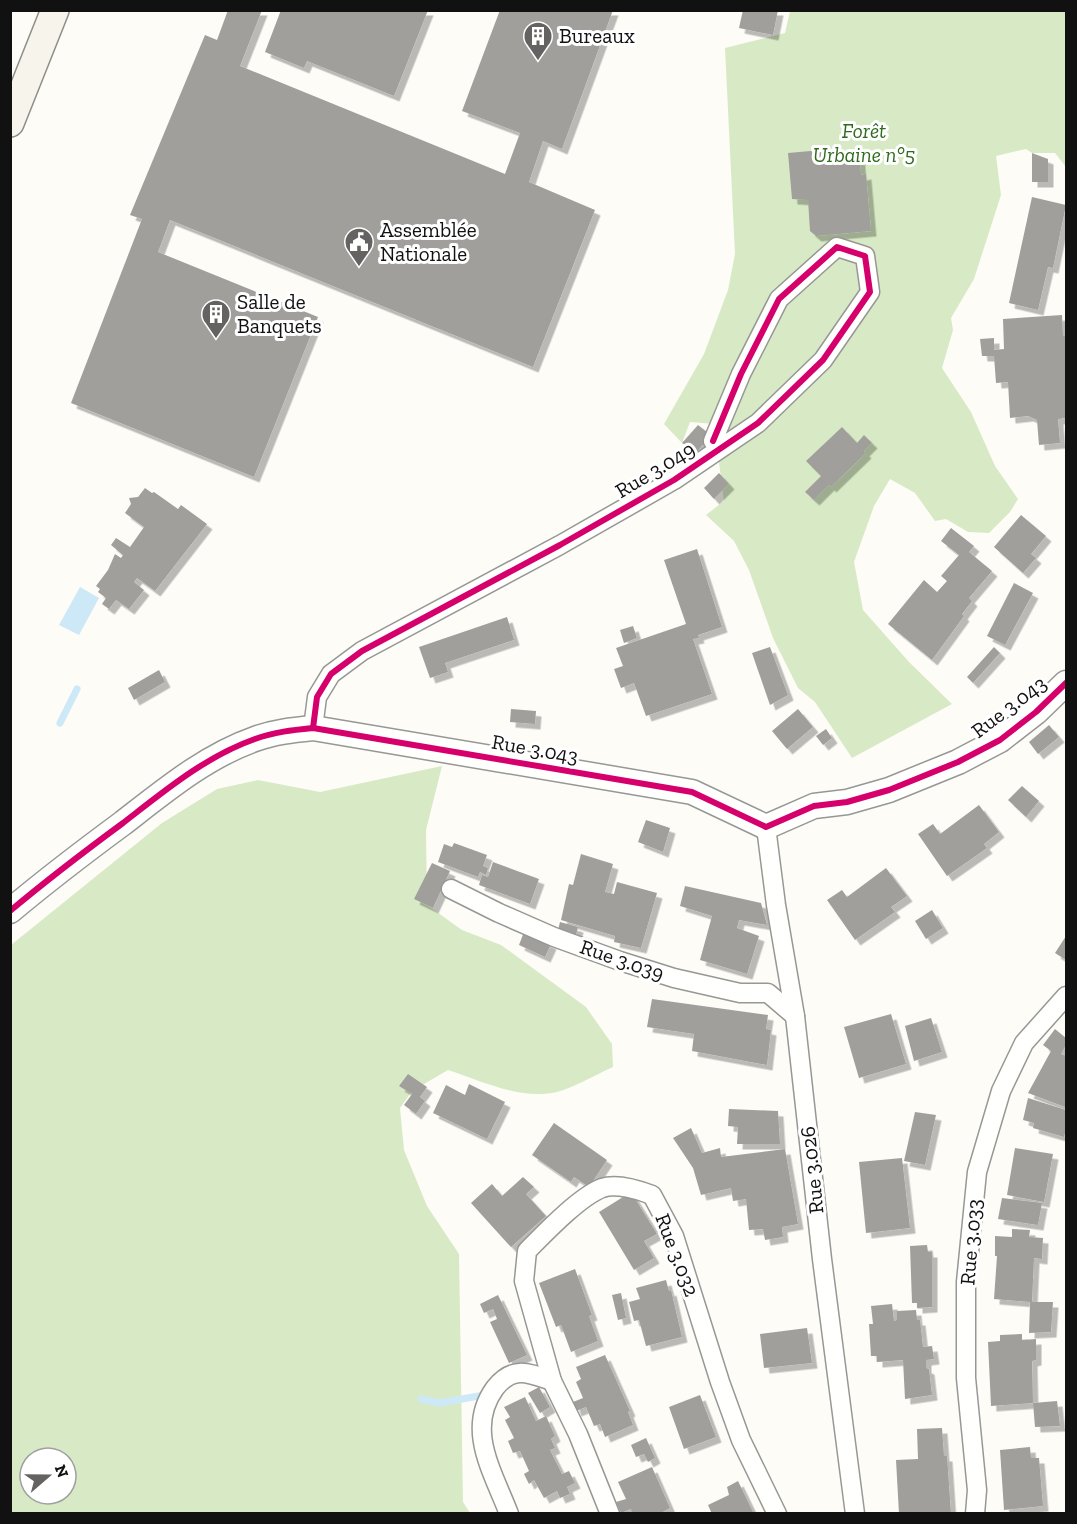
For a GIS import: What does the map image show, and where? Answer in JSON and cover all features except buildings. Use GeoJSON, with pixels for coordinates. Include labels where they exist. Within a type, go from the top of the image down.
{"type":"FeatureCollection","features":[{"type":"Feature","properties":{"kind":"main road"},"geometry":{"type":"LineString","coordinates":[[10,123],[55,10]]}},
{"type":"Feature","properties":{"kind":"street","name":"Rue 3.049"},"geometry":{"type":"LineString","coordinates":[[313,728],[317,697],[331,674],[362,651],[560,545],[675,480],[758,423],[824,360],[870,292],[865,256],[837,247],[779,299],[741,374],[713,441]]}},
{"type":"Feature","properties":{"kind":"street","name":"Rue 3.043"},"geometry":{"type":"LineString","coordinates":[[10,911],[39,886],[165,790],[221,754],[254,739],[282,731],[313,728],[692,792],[766,827],[814,806],[847,802],[889,790],[958,762],[1000,740],[1036,712],[1066,683]]}},
{"type":"Feature","properties":{"kind":"street","name":"Rue 3.026"},"geometry":{"type":"LineString","coordinates":[[766,827],[776,905],[795,1016],[822,1259],[855,1514]]}},
{"type":"Feature","properties":{"kind":"street","name":"Rue 3.039"},"geometry":{"type":"LineString","coordinates":[[451,889],[543,932],[620,961],[674,978],[729,991],[768,993],[795,1016]]}},
{"type":"Feature","properties":{"kind":"street","name":"Rue 3.033"},"geometry":{"type":"LineString","coordinates":[[975,1514],[977,1490],[966,1378],[966,1282],[977,1172],[1001,1090],[1024,1042],[1066,996]]}},
{"type":"Feature","properties":{"kind":"street","name":"Rue 3.032"},"geometry":{"type":"LineString","coordinates":[[610,1514],[578,1434],[552,1381],[524,1281],[527,1251],[574,1207],[603,1187],[633,1188],[652,1195],[674,1236],[720,1382],[741,1440],[777,1514]]}},
{"type":"Feature","properties":{"kind":"street"},"geometry":{"type":"LineString","coordinates":[[509,1514],[483,1444],[481,1420],[486,1401],[506,1377],[523,1371],[552,1381]]}},
{"type":"Feature","properties":{"kind":"green space","name":"Forêt Urbaine n°5"},"geometry":{"type":"Polygon","coordinates":[[[790,11],[1066,11],[1066,167],[1055,153],[1032,153],[1026,149],[996,156],[1001,195],[974,279],[951,318],[953,330],[942,368],[971,412],[995,466],[1018,499],[1010,512],[989,533],[968,532],[946,519],[935,521],[915,493],[890,479],[874,506],[854,562],[863,610],[909,662],[952,704],[852,758],[815,702],[798,688],[773,638],[749,570],[734,541],[706,515],[724,501],[714,424],[690,422],[682,443],[664,424],[704,354],[728,290],[735,254],[725,48],[785,33],[790,11]]]}},
{"type":"Feature","properties":{"kind":"green space"},"geometry":{"type":"Polygon","coordinates":[[[442,766],[426,830],[427,905],[462,930],[501,945],[586,1007],[612,1044],[613,1067],[559,1092],[539,1094],[512,1091],[448,1070],[412,1091],[400,1108],[404,1150],[427,1206],[459,1254],[463,1502],[470,1513],[11,1514],[11,945],[162,823],[217,789],[258,780],[320,792],[442,766]]]}},
{"type":"Feature","properties":{"kind":"water"},"geometry":{"type":"Polygon","coordinates":[[[80,587],[99,598],[79,635],[59,625],[80,587]]]}},
{"type":"Feature","properties":{"kind":"waterway"},"geometry":{"type":"LineString","coordinates":[[60,723],[77,689]]}},
{"type":"Feature","properties":{"kind":"waterway"},"geometry":{"type":"LineString","coordinates":[[421,1399],[440,1403],[484,1395]]}},
{"type":"Feature","properties":{"kind":"cycle path"},"geometry":{"type":"LineString","coordinates":[[313,728],[317,697],[331,674],[362,651],[560,545],[674,480],[758,423],[823,360],[870,292],[865,256],[837,247],[779,299],[741,374],[713,441]]}},
{"type":"Feature","properties":{"kind":"cycle path"},"geometry":{"type":"LineString","coordinates":[[10,911],[154,799],[202,765],[237,746],[276,733],[313,728],[692,792],[766,827],[814,806],[847,802],[889,790],[958,762],[1000,740],[1036,712],[1066,683]]}},
{"type":"Feature","properties":{"kind":"place","name":"Bureaux"},"geometry":{"type":"Point","coordinates":[538,62]}},
{"type":"Feature","properties":{"kind":"place","name":"Assemblée Nationale"},"geometry":{"type":"Point","coordinates":[359,268]}},
{"type":"Feature","properties":{"kind":"place","name":"Salle de Banquets"},"geometry":{"type":"Point","coordinates":[216,340]}}]}
